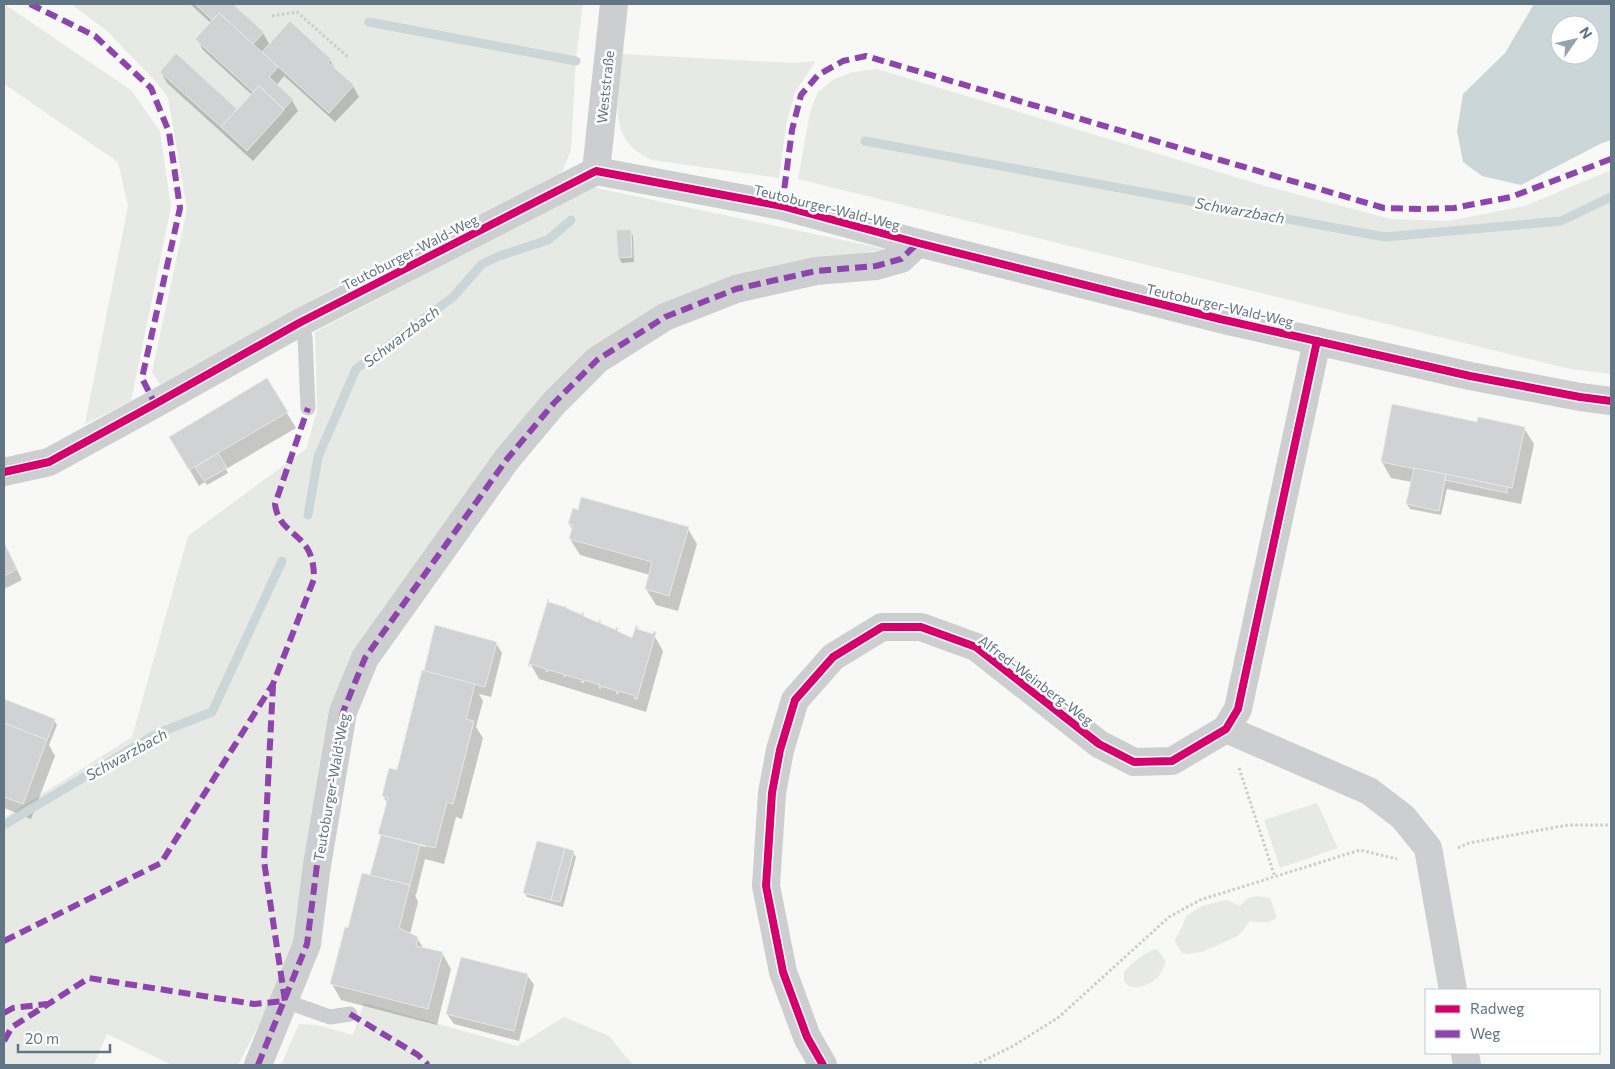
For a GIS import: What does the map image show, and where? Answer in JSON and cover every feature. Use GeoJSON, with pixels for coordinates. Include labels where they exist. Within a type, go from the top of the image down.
{"type":"FeatureCollection","features":[{"type":"Feature","properties":{"kind":"street","name":"Weststraße"},"geometry":{"type":"LineString","coordinates":[[596,171],[614,4]]}},
{"type":"Feature","properties":{"kind":"street","name":"Teutoburger-Wald-Weg"},"geometry":{"type":"LineString","coordinates":[[4,472],[49,462],[299,323],[596,171],[782,206],[918,243],[1220,319],[1470,376],[1611,401]]}},
{"type":"Feature","properties":{"kind":"street","name":"Teutoburger-Wald-Weg"},"geometry":{"type":"LineString","coordinates":[[258,1065],[307,944],[317,866],[343,712],[365,658],[507,459],[548,410],[597,360],[665,317],[736,289],[816,271],[876,266],[901,259],[918,243]]}},
{"type":"Feature","properties":{"kind":"street","name":"Alfred-Weinberg-Weg"},"geometry":{"type":"LineString","coordinates":[[823,1065],[807,1037],[783,972],[766,886],[772,794],[780,750],[795,700],[833,657],[882,627],[921,627],[976,647],[1099,744],[1134,762],[1172,760],[1226,729],[1238,710],[1317,341]]}},
{"type":"Feature","properties":{"kind":"street"},"geometry":{"type":"LineString","coordinates":[[1226,729],[1369,790],[1403,817],[1428,848],[1453,989]]}},
{"type":"Feature","properties":{"kind":"lane"},"geometry":{"type":"LineString","coordinates":[[299,323],[305,337],[308,408]]}},
{"type":"Feature","properties":{"kind":"lane"},"geometry":{"type":"LineString","coordinates":[[285,1001],[330,1016],[350,1014]]}},
{"type":"Feature","properties":{"kind":"path"},"geometry":{"type":"LineString","coordinates":[[272,16],[297,12],[349,58]]}},
{"type":"Feature","properties":{"kind":"path"},"geometry":{"type":"LineString","coordinates":[[1226,729],[1275,876]]}},
{"type":"Feature","properties":{"kind":"path"},"geometry":{"type":"LineString","coordinates":[[976,1065],[1013,1046],[1060,1017],[1169,917],[1200,900],[1360,850],[1411,862],[1430,860],[1469,843],[1568,825],[1611,825]]}},
{"type":"Feature","properties":{"kind":"shaded area"},"geometry":{"type":"Polygon","coordinates":[[[4,4],[131,90],[160,131],[171,207],[131,401],[85,424],[128,206],[118,162],[4,84],[4,4]]]}},
{"type":"Feature","properties":{"kind":"shaded area"},"geometry":{"type":"Polygon","coordinates":[[[71,4],[583,4],[576,57],[571,150],[563,170],[556,179],[367,270],[160,385],[152,372],[187,209],[168,98],[157,83],[106,30],[71,4]]]}},
{"type":"Feature","properties":{"kind":"shaded area"},"geometry":{"type":"Polygon","coordinates":[[[1534,4],[1611,4],[1611,140],[1521,185],[1482,176],[1463,162],[1457,131],[1463,94],[1505,53],[1534,4]]]}},
{"type":"Feature","properties":{"kind":"shaded area"},"geometry":{"type":"Polygon","coordinates":[[[622,54],[794,63],[816,61],[795,92],[786,126],[779,178],[652,160],[635,150],[621,130],[618,118],[617,105],[622,54]]]}},
{"type":"Feature","properties":{"kind":"shaded area"},"geometry":{"type":"Polygon","coordinates":[[[877,69],[1265,186],[1391,219],[1448,221],[1525,206],[1611,170],[1611,374],[1570,369],[798,179],[810,112],[818,92],[834,79],[853,72],[877,69]]]}},
{"type":"Feature","properties":{"kind":"shaded area"},"geometry":{"type":"Polygon","coordinates":[[[592,187],[885,249],[733,277],[590,350],[356,650],[297,942],[275,994],[238,1065],[172,1065],[107,1034],[94,1065],[4,1065],[4,818],[132,737],[188,536],[306,449],[317,411],[315,332],[592,187]]]}},
{"type":"Feature","properties":{"kind":"shaded area"},"geometry":{"type":"Polygon","coordinates":[[[1317,803],[1338,848],[1280,868],[1264,820],[1317,803]]]}},
{"type":"Feature","properties":{"kind":"shaded area"},"geometry":{"type":"Polygon","coordinates":[[[1257,896],[1270,898],[1277,917],[1274,920],[1268,922],[1250,921],[1238,936],[1202,952],[1182,953],[1175,940],[1186,916],[1202,906],[1227,900],[1240,906],[1248,898],[1257,896]]]}},
{"type":"Feature","properties":{"kind":"shaded area"},"geometry":{"type":"Polygon","coordinates":[[[1157,949],[1166,962],[1159,976],[1152,982],[1141,986],[1136,987],[1127,984],[1124,980],[1124,972],[1138,959],[1157,949]]]}},
{"type":"Feature","properties":{"kind":"shaded area"},"geometry":{"type":"Polygon","coordinates":[[[364,1003],[517,1046],[564,1017],[609,1036],[633,1065],[281,1065],[299,1024],[317,1025],[353,1035],[364,1003]]]}},
{"type":"Feature","properties":{"kind":"building"},"geometry":{"type":"Polygon","coordinates":[[[195,4],[233,4],[264,32],[253,44],[219,13],[212,20],[195,4]]]}},
{"type":"Feature","properties":{"kind":"building"},"geometry":{"type":"Polygon","coordinates":[[[219,13],[278,67],[269,77],[293,99],[284,109],[259,86],[253,92],[195,39],[219,13]]]}},
{"type":"Feature","properties":{"kind":"building"},"geometry":{"type":"Polygon","coordinates":[[[290,21],[331,59],[328,62],[354,85],[329,113],[262,52],[290,21]]]}},
{"type":"Feature","properties":{"kind":"building"},"geometry":{"type":"Polygon","coordinates":[[[176,53],[237,109],[221,127],[160,72],[176,53]]]}},
{"type":"Feature","properties":{"kind":"building"},"geometry":{"type":"Polygon","coordinates":[[[259,86],[284,110],[247,151],[221,127],[259,86]]]}},
{"type":"Feature","properties":{"kind":"building"},"geometry":{"type":"Polygon","coordinates":[[[631,229],[632,257],[618,258],[616,230],[631,229]]]}},
{"type":"Feature","properties":{"kind":"building"},"geometry":{"type":"Polygon","coordinates":[[[267,378],[288,412],[189,470],[169,437],[267,378]]]}},
{"type":"Feature","properties":{"kind":"building"},"geometry":{"type":"Polygon","coordinates":[[[1392,404],[1477,422],[1478,417],[1525,427],[1512,488],[1381,462],[1392,404]]]}},
{"type":"Feature","properties":{"kind":"building"},"geometry":{"type":"Polygon","coordinates":[[[218,453],[227,468],[204,481],[195,467],[218,453]]]}},
{"type":"Feature","properties":{"kind":"building"},"geometry":{"type":"Polygon","coordinates":[[[1414,468],[1446,474],[1439,511],[1406,504],[1414,468]]]}},
{"type":"Feature","properties":{"kind":"building"},"geometry":{"type":"Polygon","coordinates":[[[1446,474],[1507,487],[1507,493],[1445,480],[1446,474]]]}},
{"type":"Feature","properties":{"kind":"building"},"geometry":{"type":"Polygon","coordinates":[[[581,497],[689,527],[669,596],[645,589],[652,562],[569,539],[573,525],[568,524],[573,508],[578,510],[581,497]]]}},
{"type":"Feature","properties":{"kind":"building"},"geometry":{"type":"Polygon","coordinates":[[[4,542],[17,569],[4,576],[4,542]]]}},
{"type":"Feature","properties":{"kind":"building"},"geometry":{"type":"Polygon","coordinates":[[[548,599],[548,602],[565,607],[566,605],[566,608],[582,615],[582,612],[584,613],[583,616],[599,623],[599,620],[601,620],[600,623],[616,630],[616,627],[618,628],[617,631],[632,638],[636,626],[638,626],[637,629],[653,634],[654,631],[656,632],[637,699],[634,699],[635,696],[619,691],[618,694],[616,693],[617,691],[601,686],[599,688],[600,685],[584,680],[583,683],[581,682],[582,680],[566,675],[564,677],[564,674],[548,670],[546,672],[546,669],[530,664],[530,667],[528,666],[548,599]]]}},
{"type":"Feature","properties":{"kind":"building"},"geometry":{"type":"Polygon","coordinates":[[[435,625],[497,642],[485,687],[424,671],[435,625]]]}},
{"type":"Feature","properties":{"kind":"building"},"geometry":{"type":"Polygon","coordinates":[[[422,670],[475,684],[466,719],[474,721],[453,804],[447,802],[435,848],[378,834],[388,798],[382,796],[389,768],[397,770],[422,670]]]}},
{"type":"Feature","properties":{"kind":"building"},"geometry":{"type":"Polygon","coordinates":[[[4,699],[55,719],[47,740],[4,723],[4,699]]]}},
{"type":"Feature","properties":{"kind":"building"},"geometry":{"type":"Polygon","coordinates":[[[4,723],[47,740],[23,804],[4,797],[4,723]]]}},
{"type":"Feature","properties":{"kind":"building"},"geometry":{"type":"Polygon","coordinates":[[[381,835],[420,845],[410,885],[370,875],[381,835]]]}},
{"type":"Feature","properties":{"kind":"building"},"geometry":{"type":"Polygon","coordinates":[[[537,841],[565,848],[551,900],[523,893],[537,841]]]}},
{"type":"Feature","properties":{"kind":"building"},"geometry":{"type":"Polygon","coordinates":[[[565,848],[574,851],[560,902],[551,900],[565,848]]]}},
{"type":"Feature","properties":{"kind":"building"},"geometry":{"type":"Polygon","coordinates":[[[362,873],[410,885],[399,928],[418,937],[416,946],[443,952],[428,1009],[330,984],[345,927],[348,928],[362,873]]]}},
{"type":"Feature","properties":{"kind":"building"},"geometry":{"type":"Polygon","coordinates":[[[461,957],[528,974],[514,1031],[446,1014],[461,957]]]}},
{"type":"Feature","properties":{"kind":"waterway"},"geometry":{"type":"LineString","coordinates":[[369,22],[576,61]]}},
{"type":"Feature","properties":{"kind":"waterway","name":"Schwarzbach"},"geometry":{"type":"LineString","coordinates":[[865,141],[1385,237],[1561,221],[1611,197]]}},
{"type":"Feature","properties":{"kind":"waterway","name":"Schwarzbach"},"geometry":{"type":"LineString","coordinates":[[308,515],[318,457],[356,369],[453,297],[482,264],[499,256],[548,240],[571,220]]}},
{"type":"Feature","properties":{"kind":"waterway","name":"Schwarzbach"},"geometry":{"type":"LineString","coordinates":[[4,825],[156,734],[212,712],[282,561]]}},
{"type":"Feature","properties":{"kind":"marked path"},"geometry":{"type":"LineString","coordinates":[[30,4],[95,36],[151,88],[169,132],[180,208],[142,378],[155,404]]}},
{"type":"Feature","properties":{"kind":"marked path"},"geometry":{"type":"LineString","coordinates":[[782,206],[792,130],[801,95],[818,75],[843,61],[866,56],[1384,208],[1454,208],[1511,197],[1611,159]]}},
{"type":"Feature","properties":{"kind":"marked path"},"geometry":{"type":"LineString","coordinates":[[258,1065],[307,944],[317,865],[343,712],[365,658],[507,459],[554,403],[597,360],[665,317],[736,289],[816,271],[876,266],[901,259],[918,243]]}},
{"type":"Feature","properties":{"kind":"marked path"},"geometry":{"type":"LineString","coordinates":[[4,941],[161,863],[273,684],[314,579],[313,563],[307,548],[283,524],[275,504],[308,408]]}},
{"type":"Feature","properties":{"kind":"marked path"},"geometry":{"type":"LineString","coordinates":[[4,1041],[12,1027],[89,978],[254,1004],[285,1001],[264,861],[273,685]]}},
{"type":"Feature","properties":{"kind":"marked path"},"geometry":{"type":"LineString","coordinates":[[4,1013],[13,1008],[47,1004]]}},
{"type":"Feature","properties":{"kind":"marked path"},"geometry":{"type":"LineString","coordinates":[[350,1014],[418,1055],[428,1065]]}},
{"type":"Feature","properties":{"kind":"cycle path"},"geometry":{"type":"LineString","coordinates":[[4,472],[49,462],[299,323],[596,171],[782,206],[918,243],[1220,319],[1470,376],[1611,401]]}},
{"type":"Feature","properties":{"kind":"cycle path"},"geometry":{"type":"LineString","coordinates":[[823,1065],[807,1037],[783,972],[766,886],[772,793],[780,750],[795,700],[833,657],[882,627],[921,627],[976,647],[1099,744],[1134,762],[1172,761],[1226,729],[1238,709],[1317,341]]}}]}
